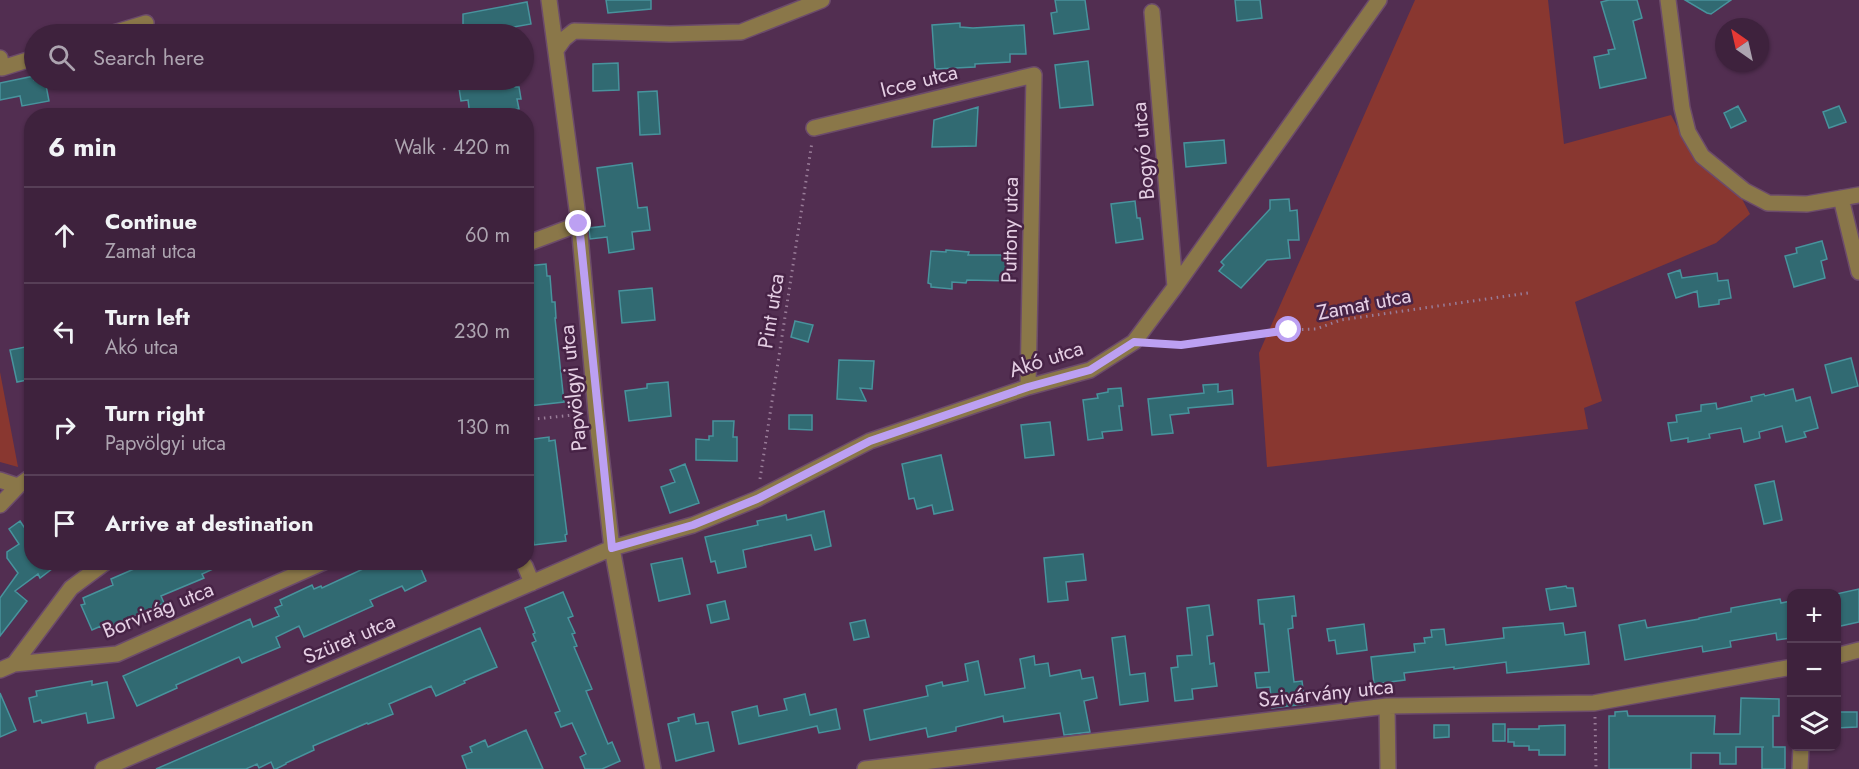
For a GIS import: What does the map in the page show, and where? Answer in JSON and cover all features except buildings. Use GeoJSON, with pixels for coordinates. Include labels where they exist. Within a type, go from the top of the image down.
{"type":"FeatureCollection","features":[{"type":"Feature","properties":{"kind":"street","name":"Papvölgyi utca"},"geometry":{"type":"LineString","coordinates":[[549,0],[579,224],[596,412],[612,548],[653,769]]}},
{"type":"Feature","properties":{"kind":"street"},"geometry":{"type":"LineString","coordinates":[[556,50],[574,31],[670,34],[741,32],[822,0]]}},
{"type":"Feature","properties":{"kind":"street","name":"Akó utca"},"geometry":{"type":"LineString","coordinates":[[612,548],[693,525],[757,499],[870,441],[1028,387],[1090,370],[1134,342],[1378,0]]}},
{"type":"Feature","properties":{"kind":"street"},"geometry":{"type":"LineString","coordinates":[[1668,0],[1682,108],[1688,132],[1702,156],[1745,191],[1768,203],[1807,204],[1859,195]]}},
{"type":"Feature","properties":{"kind":"street","name":"Bogyó utca"},"geometry":{"type":"LineString","coordinates":[[1152,12],[1175,287]]}},
{"type":"Feature","properties":{"kind":"street"},"geometry":{"type":"LineString","coordinates":[[0,58],[2,68],[24,61]]}},
{"type":"Feature","properties":{"kind":"street","name":"Icce utca"},"geometry":{"type":"LineString","coordinates":[[814,128],[1034,75]]}},
{"type":"Feature","properties":{"kind":"street","name":"Puttony utca"},"geometry":{"type":"LineString","coordinates":[[1028,387],[1034,75]]}},
{"type":"Feature","properties":{"kind":"street"},"geometry":{"type":"LineString","coordinates":[[1841,198],[1859,272]]}},
{"type":"Feature","properties":{"kind":"street"},"geometry":{"type":"LineString","coordinates":[[534,241],[579,224]]}},
{"type":"Feature","properties":{"kind":"street"},"geometry":{"type":"LineString","coordinates":[[0,480],[18,486]]}},
{"type":"Feature","properties":{"kind":"street"},"geometry":{"type":"LineString","coordinates":[[0,505],[24,482]]}},
{"type":"Feature","properties":{"kind":"street","name":"Szüret utca"},"geometry":{"type":"LineString","coordinates":[[103,769],[612,548]]}},
{"type":"Feature","properties":{"kind":"street"},"geometry":{"type":"LineString","coordinates":[[14,664],[71,588],[95,570]]}},
{"type":"Feature","properties":{"kind":"street","name":"Borvirág utca"},"geometry":{"type":"LineString","coordinates":[[0,670],[14,664],[117,654],[306,570]]}},
{"type":"Feature","properties":{"kind":"street"},"geometry":{"type":"LineString","coordinates":[[527,570],[532,583]]}},
{"type":"Feature","properties":{"kind":"street"},"geometry":{"type":"LineString","coordinates":[[1841,655],[1859,650]]}},
{"type":"Feature","properties":{"kind":"street","name":"Szivárvány utca"},"geometry":{"type":"LineString","coordinates":[[865,769],[1387,706],[1594,703],[1787,668]]}},
{"type":"Feature","properties":{"kind":"street"},"geometry":{"type":"LineString","coordinates":[[1387,706],[1388,769]]}},
{"type":"Feature","properties":{"kind":"street"},"geometry":{"type":"LineString","coordinates":[[1800,769],[1801,751]]}},
{"type":"Feature","properties":{"kind":"path","name":"Pint utca"},"geometry":{"type":"LineString","coordinates":[[757,499],[814,128]]}},
{"type":"Feature","properties":{"kind":"path","name":"Zamat utca"},"geometry":{"type":"LineString","coordinates":[[1134,342],[1181,345],[1289,330],[1316,329],[1341,320],[1528,293]]}},
{"type":"Feature","properties":{"kind":"path"},"geometry":{"type":"LineString","coordinates":[[534,419],[596,412]]}},
{"type":"Feature","properties":{"kind":"path"},"geometry":{"type":"LineString","coordinates":[[1594,703],[1596,769]]}},
{"type":"Feature","properties":{"kind":"shaded area"},"geometry":{"type":"Polygon","coordinates":[[[1415,0],[1548,0],[1564,144],[1671,115],[1693,156],[1742,199],[1750,214],[1716,243],[1575,302],[1602,401],[1584,408],[1588,429],[1267,467],[1259,353],[1415,0]]]}},
{"type":"Feature","properties":{"kind":"shaded area"},"geometry":{"type":"Polygon","coordinates":[[[0,372],[18,467],[0,462],[0,372]]]}},
{"type":"Feature","properties":{"kind":"route"},"geometry":{"type":"LineString","coordinates":[[579,224],[596,412],[612,548],[693,525],[757,499],[870,441],[1028,387],[1090,370],[1134,342],[1181,345],[1289,330]]}}]}
